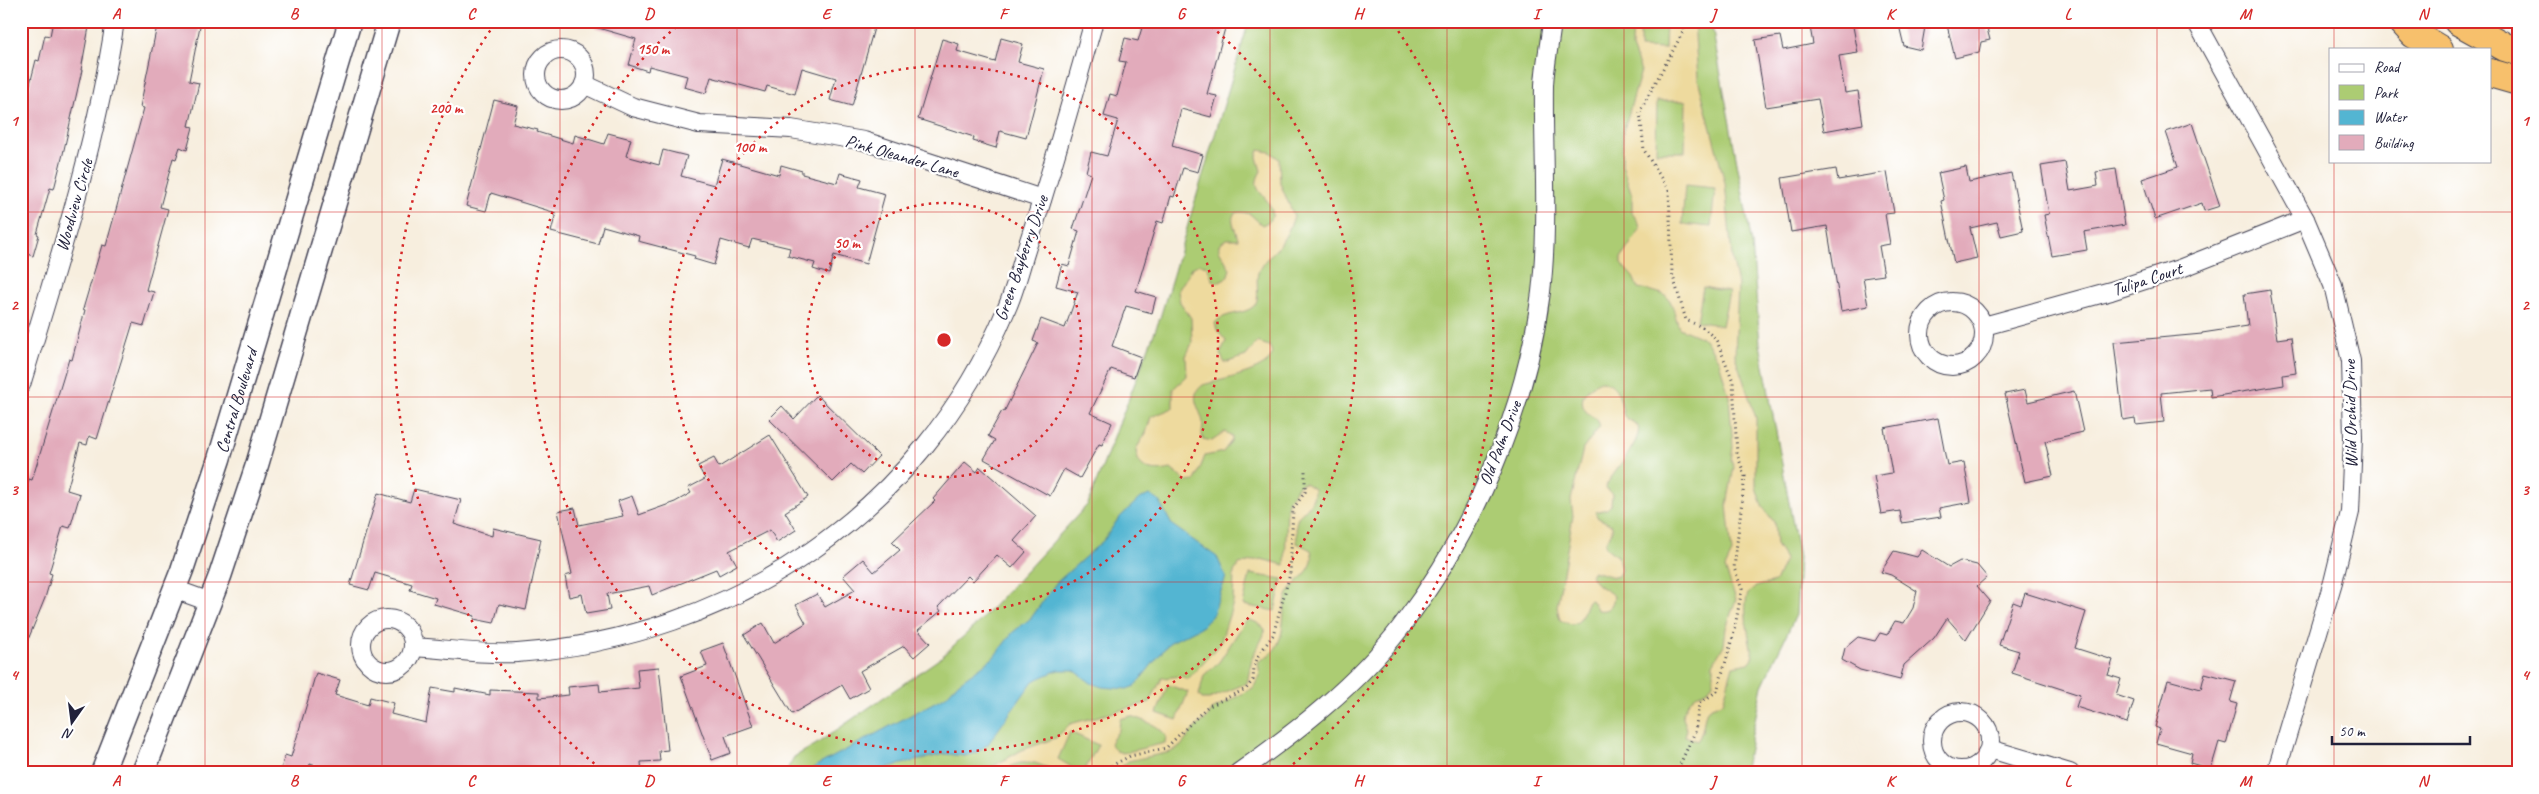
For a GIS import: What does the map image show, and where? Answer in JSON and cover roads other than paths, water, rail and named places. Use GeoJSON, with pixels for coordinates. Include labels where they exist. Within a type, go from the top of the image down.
{"type":"FeatureCollection","features":[{"type":"Feature","properties":{"kind":"highway"},"geometry":{"type":"LineString","coordinates":[[2402,21],[2414,34],[2437,48]]}},
{"type":"Feature","properties":{"kind":"highway"},"geometry":{"type":"LineString","coordinates":[[2458,21],[2505,47],[2518,51]]}},
{"type":"Feature","properties":{"kind":"highway"},"geometry":{"type":"LineString","coordinates":[[2492,74],[2518,81]]}},
{"type":"Feature","properties":{"kind":"street","name":"Woodview Circle"},"geometry":{"type":"LineString","coordinates":[[21,385],[82,182],[106,85],[115,21]]}},
{"type":"Feature","properties":{"kind":"street","name":"Central Boulevard"},"geometry":{"type":"LineString","coordinates":[[102,773],[174,589],[219,459],[350,21]]}},
{"type":"Feature","properties":{"kind":"street"},"geometry":{"type":"LineString","coordinates":[[143,773],[210,602],[258,465],[390,21]]}},
{"type":"Feature","properties":{"kind":"street","name":"Green Bayberry Drive"},"geometry":{"type":"LineString","coordinates":[[413,647],[515,653],[596,642],[667,622],[729,598],[785,570],[833,536],[872,503],[917,459],[961,398],[1006,310],[1042,199],[1094,21]]}},
{"type":"Feature","properties":{"kind":"street","name":"Old Palm Drive"},"geometry":{"type":"LineString","coordinates":[[1238,773],[1300,728],[1353,680],[1401,627],[1440,569],[1474,510],[1506,438],[1526,368],[1541,293],[1546,231],[1544,83],[1552,21]]}},
{"type":"Feature","properties":{"kind":"street","name":"Wild Orchid Drive"},"geometry":{"type":"LineString","coordinates":[[2196,21],[2305,219],[2333,285],[2351,361],[2353,438],[2350,512],[2333,582],[2276,773]]}},
{"type":"Feature","properties":{"kind":"street","name":"Pink Oleander Lane"},"geometry":{"type":"LineString","coordinates":[[584,84],[633,106],[699,124],[790,129],[864,141],[1042,199]]}},
{"type":"Feature","properties":{"kind":"street","name":"Tulipa Court"},"geometry":{"type":"LineString","coordinates":[[1984,326],[2111,291],[2179,269],[2305,219]]}},
{"type":"Feature","properties":{"kind":"street"},"geometry":{"type":"LineString","coordinates":[[174,589],[210,602]]}},
{"type":"Feature","properties":{"kind":"street"},"geometry":{"type":"LineString","coordinates":[[1990,749],[2070,773]]}},
{"type":"Feature","properties":{"kind":"water"},"geometry":{"type":"Polygon","coordinates":[[[1150,495],[1159,501],[1172,525],[1217,557],[1226,577],[1213,614],[1203,626],[1169,643],[1135,686],[1127,689],[1102,687],[1091,683],[1074,670],[1058,670],[1033,681],[988,744],[976,753],[965,756],[945,754],[889,767],[878,773],[810,773],[816,766],[946,696],[958,683],[993,658],[1013,632],[1031,618],[1056,583],[1104,540],[1118,519],[1139,499],[1150,495]]]}}]}
